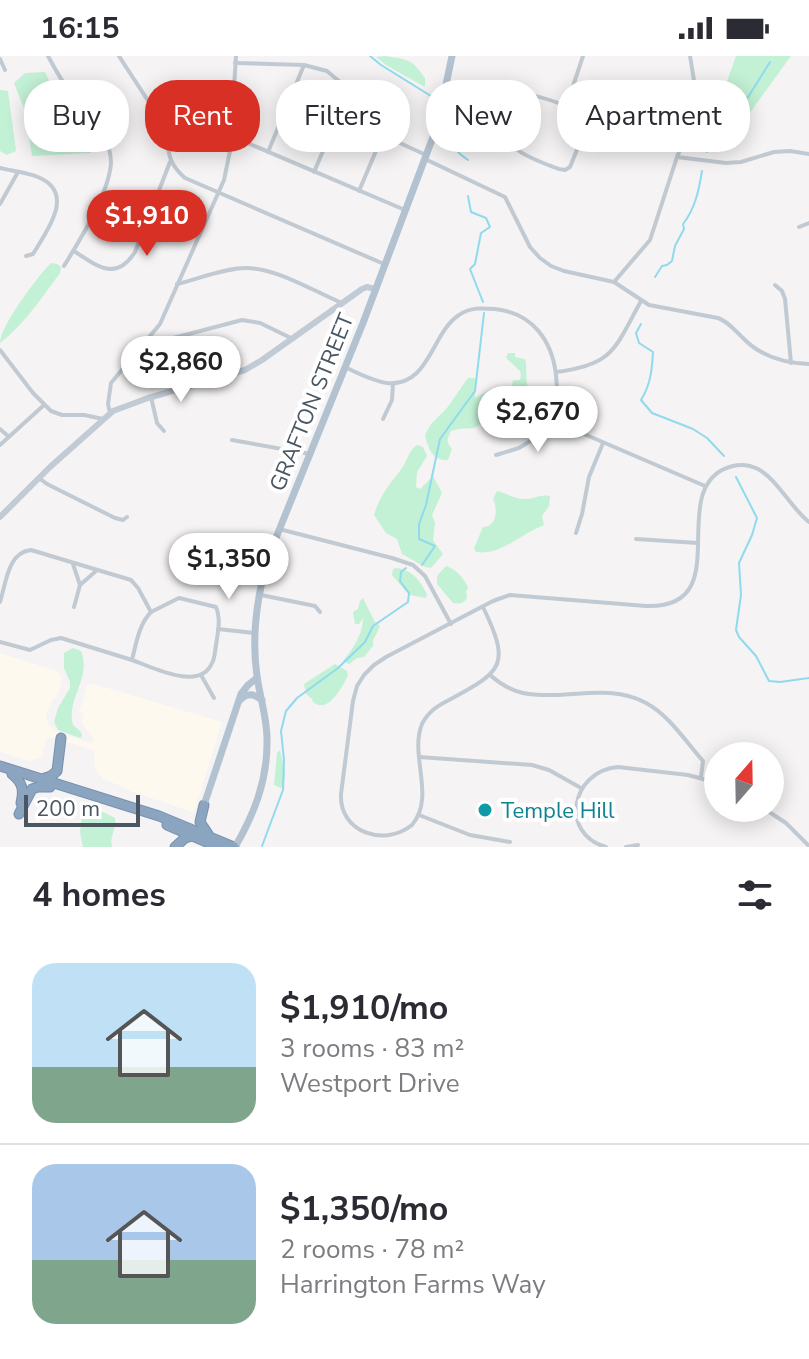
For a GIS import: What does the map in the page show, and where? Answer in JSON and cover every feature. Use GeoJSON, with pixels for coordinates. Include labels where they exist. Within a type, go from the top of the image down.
{"type":"FeatureCollection","features":[{"type":"Feature","properties":{"kind":"highway"},"geometry":{"type":"LineString","coordinates":[[41,779],[57,771],[63,738],[63,772],[70,787]]}},
{"type":"Feature","properties":{"kind":"highway"},"geometry":{"type":"LineString","coordinates":[[0,768],[70,787],[178,823],[228,846]]}},
{"type":"Feature","properties":{"kind":"highway"},"geometry":{"type":"LineString","coordinates":[[0,768],[228,846]]}},
{"type":"Feature","properties":{"kind":"highway"},"geometry":{"type":"LineString","coordinates":[[12,774],[23,788],[19,814],[32,789],[50,787]]}},
{"type":"Feature","properties":{"kind":"highway"},"geometry":{"type":"LineString","coordinates":[[204,805],[200,822],[210,836]]}},
{"type":"Feature","properties":{"kind":"highway"},"geometry":{"type":"LineString","coordinates":[[178,823],[193,820],[204,805]]}},
{"type":"Feature","properties":{"kind":"highway"},"geometry":{"type":"LineString","coordinates":[[166,825],[173,836],[174,847]]}},
{"type":"Feature","properties":{"kind":"highway"},"geometry":{"type":"LineString","coordinates":[[174,847],[186,837],[196,837]]}},
{"type":"Feature","properties":{"kind":"main road","name":"GRAFTON STREET"},"geometry":{"type":"LineString","coordinates":[[447,80],[452,56]]}},
{"type":"Feature","properties":{"kind":"main road","name":"GRAFTON STREET"},"geometry":{"type":"LineString","coordinates":[[228,846],[252,815],[262,787],[267,728],[257,678],[254,633],[264,571],[428,152]]}},
{"type":"Feature","properties":{"kind":"main road"},"geometry":{"type":"LineString","coordinates":[[204,805],[238,702],[245,688],[257,678]]}},
{"type":"Feature","properties":{"kind":"main road"},"geometry":{"type":"LineString","coordinates":[[238,702],[248,694],[262,700]]}},
{"type":"Feature","properties":{"kind":"street"},"geometry":{"type":"LineString","coordinates":[[48,56],[68,89],[100,130],[110,151],[111,164],[89,223],[64,266]]}},
{"type":"Feature","properties":{"kind":"street"},"geometry":{"type":"LineString","coordinates":[[119,56],[160,120],[170,162],[185,178],[384,264]]}},
{"type":"Feature","properties":{"kind":"street"},"geometry":{"type":"LineString","coordinates":[[234,80],[236,56]]}},
{"type":"Feature","properties":{"kind":"street"},"geometry":{"type":"LineString","coordinates":[[575,80],[583,56]]}},
{"type":"Feature","properties":{"kind":"street"},"geometry":{"type":"LineString","coordinates":[[614,282],[651,239],[677,157],[691,125],[696,88],[690,56]]}},
{"type":"Feature","properties":{"kind":"street"},"geometry":{"type":"LineString","coordinates":[[0,59],[5,70]]}},
{"type":"Feature","properties":{"kind":"street"},"geometry":{"type":"LineString","coordinates":[[235,63],[304,65],[327,71],[338,80]]}},
{"type":"Feature","properties":{"kind":"street"},"geometry":{"type":"LineString","coordinates":[[268,152],[304,65]]}},
{"type":"Feature","properties":{"kind":"street"},"geometry":{"type":"LineString","coordinates":[[410,148],[505,197],[527,241],[546,263],[564,271],[614,282],[653,306],[723,320],[755,349],[774,359],[809,364]]}},
{"type":"Feature","properties":{"kind":"street"},"geometry":{"type":"LineString","coordinates":[[260,149],[405,210]]}},
{"type":"Feature","properties":{"kind":"street"},"geometry":{"type":"LineString","coordinates":[[0,350],[54,413],[102,420],[107,418],[110,412],[110,384],[160,324],[218,193],[228,167],[229,152]]}},
{"type":"Feature","properties":{"kind":"street"},"geometry":{"type":"LineString","coordinates":[[314,172],[323,152]]}},
{"type":"Feature","properties":{"kind":"street"},"geometry":{"type":"LineString","coordinates":[[359,191],[376,152]]}},
{"type":"Feature","properties":{"kind":"street"},"geometry":{"type":"LineString","coordinates":[[521,152],[562,170],[568,169],[577,152]]}},
{"type":"Feature","properties":{"kind":"street"},"geometry":{"type":"LineString","coordinates":[[677,157],[726,163],[774,152],[809,154]]}},
{"type":"Feature","properties":{"kind":"street"},"geometry":{"type":"LineString","coordinates":[[73,250],[106,269],[126,264],[135,252],[170,162]]}},
{"type":"Feature","properties":{"kind":"street"},"geometry":{"type":"LineString","coordinates":[[0,168],[35,176],[54,190],[58,205],[54,218],[33,254],[26,256]]}},
{"type":"Feature","properties":{"kind":"street"},"geometry":{"type":"LineString","coordinates":[[0,204],[18,172]]}},
{"type":"Feature","properties":{"kind":"street"},"geometry":{"type":"LineString","coordinates":[[799,227],[809,223]]}},
{"type":"Feature","properties":{"kind":"street"},"geometry":{"type":"LineString","coordinates":[[177,284],[233,269],[250,268],[269,271],[343,303]]}},
{"type":"Feature","properties":{"kind":"street"},"geometry":{"type":"LineString","coordinates":[[775,285],[785,299],[791,363]]}},
{"type":"Feature","properties":{"kind":"street"},"geometry":{"type":"LineString","coordinates":[[0,517],[39,478],[122,406],[245,370],[364,288],[375,289]]}},
{"type":"Feature","properties":{"kind":"street"},"geometry":{"type":"LineString","coordinates":[[556,372],[583,368],[603,359],[615,347],[641,301]]}},
{"type":"Feature","properties":{"kind":"street"},"geometry":{"type":"LineString","coordinates":[[345,367],[377,380],[393,383],[407,380],[417,374],[460,314],[478,308],[510,312],[535,326],[545,339],[551,350],[562,412],[577,431],[705,486]]}},
{"type":"Feature","properties":{"kind":"street"},"geometry":{"type":"LineString","coordinates":[[141,347],[242,320],[260,323],[293,338]]}},
{"type":"Feature","properties":{"kind":"street"},"geometry":{"type":"LineString","coordinates":[[383,419],[391,404],[393,383]]}},
{"type":"Feature","properties":{"kind":"street"},"geometry":{"type":"LineString","coordinates":[[151,397],[157,423],[164,431]]}},
{"type":"Feature","properties":{"kind":"street"},"geometry":{"type":"LineString","coordinates":[[0,445],[44,405]]}},
{"type":"Feature","properties":{"kind":"street"},"geometry":{"type":"LineString","coordinates":[[496,455],[532,441],[566,419]]}},
{"type":"Feature","properties":{"kind":"street"},"geometry":{"type":"LineString","coordinates":[[0,429],[8,436]]}},
{"type":"Feature","properties":{"kind":"street"},"geometry":{"type":"LineString","coordinates":[[232,440],[310,454]]}},
{"type":"Feature","properties":{"kind":"street"},"geometry":{"type":"LineString","coordinates":[[576,533],[589,477],[603,443]]}},
{"type":"Feature","properties":{"kind":"street"},"geometry":{"type":"LineString","coordinates":[[483,607],[496,634],[499,650],[496,664],[490,675],[477,685],[429,713],[420,730],[422,799],[419,815],[405,832],[395,837],[374,839],[363,835],[347,821],[341,800],[353,701],[360,681],[374,665],[451,624],[483,607],[500,598],[521,595],[667,606],[691,587],[696,574],[705,486],[726,468],[742,465],[767,476],[809,522]]}},
{"type":"Feature","properties":{"kind":"street"},"geometry":{"type":"LineString","coordinates":[[39,478],[115,518],[123,520],[127,517]]}},
{"type":"Feature","properties":{"kind":"street"},"geometry":{"type":"LineString","coordinates":[[279,529],[413,565],[428,580],[451,624]]}},
{"type":"Feature","properties":{"kind":"street"},"geometry":{"type":"LineString","coordinates":[[636,539],[698,543]]}},
{"type":"Feature","properties":{"kind":"street"},"geometry":{"type":"LineString","coordinates":[[0,602],[12,563],[22,551],[32,550],[133,581],[151,612]]}},
{"type":"Feature","properties":{"kind":"street"},"geometry":{"type":"LineString","coordinates":[[73,563],[80,585],[74,607]]}},
{"type":"Feature","properties":{"kind":"street"},"geometry":{"type":"LineString","coordinates":[[80,585],[98,570]]}},
{"type":"Feature","properties":{"kind":"street"},"geometry":{"type":"LineString","coordinates":[[259,594],[315,606],[320,612]]}},
{"type":"Feature","properties":{"kind":"street"},"geometry":{"type":"LineString","coordinates":[[0,642],[27,650],[61,638],[186,678],[201,675],[213,662],[218,629],[217,609],[178,598],[151,612],[141,626],[132,660]]}},
{"type":"Feature","properties":{"kind":"street"},"geometry":{"type":"LineString","coordinates":[[218,629],[254,633]]}},
{"type":"Feature","properties":{"kind":"street"},"geometry":{"type":"LineString","coordinates":[[201,675],[214,698]]}},
{"type":"Feature","properties":{"kind":"street"},"geometry":{"type":"LineString","coordinates":[[490,675],[508,687],[525,693],[618,694],[647,703],[666,718],[703,761],[701,777]]}},
{"type":"Feature","properties":{"kind":"street"},"geometry":{"type":"LineString","coordinates":[[419,757],[530,765],[553,772],[581,788]]}},
{"type":"Feature","properties":{"kind":"street"},"geometry":{"type":"LineString","coordinates":[[606,847],[591,840],[577,818],[576,806],[581,788],[593,775],[610,768],[630,768],[704,778]]}},
{"type":"Feature","properties":{"kind":"street"},"geometry":{"type":"LineString","coordinates":[[419,815],[470,835],[510,842]]}},
{"type":"Feature","properties":{"kind":"street"},"geometry":{"type":"LineString","coordinates":[[784,822],[809,846]]}},
{"type":"Feature","properties":{"kind":"street"},"geometry":{"type":"LineString","coordinates":[[626,847],[638,845]]}},
{"type":"Feature","properties":{"kind":"shaded area"},"geometry":{"type":"Polygon","coordinates":[[[0,653],[57,671],[61,676],[61,686],[46,715],[48,723],[54,731],[87,742],[94,740],[81,722],[83,714],[79,712],[87,685],[94,684],[222,722],[195,810],[192,812],[103,779],[95,768],[94,751],[51,737],[47,739],[41,758],[33,762],[0,752],[0,653]]]}},
{"type":"Feature","properties":{"kind":"green space"},"geometry":{"type":"Polygon","coordinates":[[[385,56],[412,63],[425,78],[425,87],[376,57],[385,56]]]}},
{"type":"Feature","properties":{"kind":"green space"},"geometry":{"type":"Polygon","coordinates":[[[736,56],[791,56],[750,113],[750,80],[728,80],[736,56]]]}},
{"type":"Feature","properties":{"kind":"green space"},"geometry":{"type":"Polygon","coordinates":[[[45,72],[49,80],[24,80],[24,108],[14,83],[25,73],[45,72]]]}},
{"type":"Feature","properties":{"kind":"green space"},"geometry":{"type":"Polygon","coordinates":[[[0,90],[8,91],[16,151],[7,155],[0,151],[0,90]]]}},
{"type":"Feature","properties":{"kind":"green space"},"geometry":{"type":"Polygon","coordinates":[[[31,152],[91,153],[32,156],[31,152]]]}},
{"type":"Feature","properties":{"kind":"green space"},"geometry":{"type":"Polygon","coordinates":[[[51,263],[61,267],[60,273],[25,319],[0,343],[13,314],[51,263]]]}},
{"type":"Feature","properties":{"kind":"green space"},"geometry":{"type":"Polygon","coordinates":[[[508,353],[525,359],[529,389],[525,396],[511,403],[509,398],[513,380],[520,380],[521,376],[520,371],[506,358],[508,353]]]}},
{"type":"Feature","properties":{"kind":"green space"},"geometry":{"type":"Polygon","coordinates":[[[468,378],[476,380],[475,398],[494,388],[503,393],[506,402],[488,410],[477,427],[451,431],[448,440],[452,449],[448,460],[443,460],[435,456],[425,435],[468,378]]]}},
{"type":"Feature","properties":{"kind":"green space"},"geometry":{"type":"Polygon","coordinates":[[[417,445],[423,447],[427,456],[417,472],[416,487],[420,489],[433,476],[442,493],[432,515],[435,523],[433,540],[443,554],[431,568],[402,554],[397,539],[386,533],[374,515],[385,492],[417,445]]]}},
{"type":"Feature","properties":{"kind":"green space"},"geometry":{"type":"Polygon","coordinates":[[[497,491],[519,499],[550,496],[549,506],[542,516],[544,525],[502,548],[476,552],[474,548],[483,527],[494,521],[496,508],[493,499],[497,491]]]}},
{"type":"Feature","properties":{"kind":"green space"},"geometry":{"type":"Polygon","coordinates":[[[446,566],[457,572],[467,585],[467,598],[462,602],[453,603],[437,584],[437,576],[446,566]]]}},
{"type":"Feature","properties":{"kind":"green space"},"geometry":{"type":"Polygon","coordinates":[[[396,568],[415,576],[427,594],[426,598],[409,595],[392,575],[396,568]]]}},
{"type":"Feature","properties":{"kind":"green space"},"geometry":{"type":"Polygon","coordinates":[[[363,598],[380,626],[373,646],[364,657],[349,664],[343,661],[357,641],[363,624],[363,618],[355,624],[353,612],[363,598]]]}},
{"type":"Feature","properties":{"kind":"green space"},"geometry":{"type":"Polygon","coordinates":[[[73,648],[81,651],[84,661],[72,715],[73,725],[81,732],[80,738],[58,730],[54,722],[70,688],[64,668],[64,653],[73,648]]]}},
{"type":"Feature","properties":{"kind":"green space"},"geometry":{"type":"Polygon","coordinates":[[[335,664],[347,671],[348,675],[341,689],[324,705],[313,702],[306,694],[304,684],[335,664]]]}},
{"type":"Feature","properties":{"kind":"green space"},"geometry":{"type":"Polygon","coordinates":[[[280,750],[285,773],[281,788],[274,785],[277,753],[280,750]]]}},
{"type":"Feature","properties":{"kind":"green space"},"geometry":{"type":"Polygon","coordinates":[[[87,810],[103,812],[115,818],[112,847],[83,847],[80,833],[82,814],[87,810]]]}},
{"type":"Feature","properties":{"kind":"waterway"},"geometry":{"type":"LineString","coordinates":[[370,56],[426,93]]}},
{"type":"Feature","properties":{"kind":"waterway"},"geometry":{"type":"LineString","coordinates":[[750,94],[770,62]]}},
{"type":"Feature","properties":{"kind":"waterway"},"geometry":{"type":"LineString","coordinates":[[459,152],[468,160]]}},
{"type":"Feature","properties":{"kind":"waterway"},"geometry":{"type":"LineString","coordinates":[[655,277],[662,266],[672,261],[683,224],[696,199],[702,171]]}},
{"type":"Feature","properties":{"kind":"waterway"},"geometry":{"type":"LineString","coordinates":[[468,196],[471,212],[486,218],[490,227],[481,233],[475,264],[470,269],[483,302]]}},
{"type":"Feature","properties":{"kind":"waterway"},"geometry":{"type":"LineString","coordinates":[[422,565],[435,546],[419,539],[419,524],[440,439],[475,391],[484,313]]}},
{"type":"Feature","properties":{"kind":"waterway"},"geometry":{"type":"LineString","coordinates":[[641,324],[636,333],[639,343],[653,352],[649,382],[641,400],[652,413],[693,429],[707,438],[724,456]]}},
{"type":"Feature","properties":{"kind":"waterway"},"geometry":{"type":"LineString","coordinates":[[736,477],[757,518],[739,563],[741,595],[736,630],[756,656],[769,681],[809,678]]}},
{"type":"Feature","properties":{"kind":"waterway"},"geometry":{"type":"LineString","coordinates":[[262,846],[283,790],[281,731],[286,711],[297,698],[338,668],[365,642],[373,626],[408,602],[409,593],[400,581],[401,572],[406,568]]}},
{"type":"Feature","properties":{"kind":"place","name":"Temple Hill"},"geometry":{"type":"Point","coordinates":[485,810]}}]}
